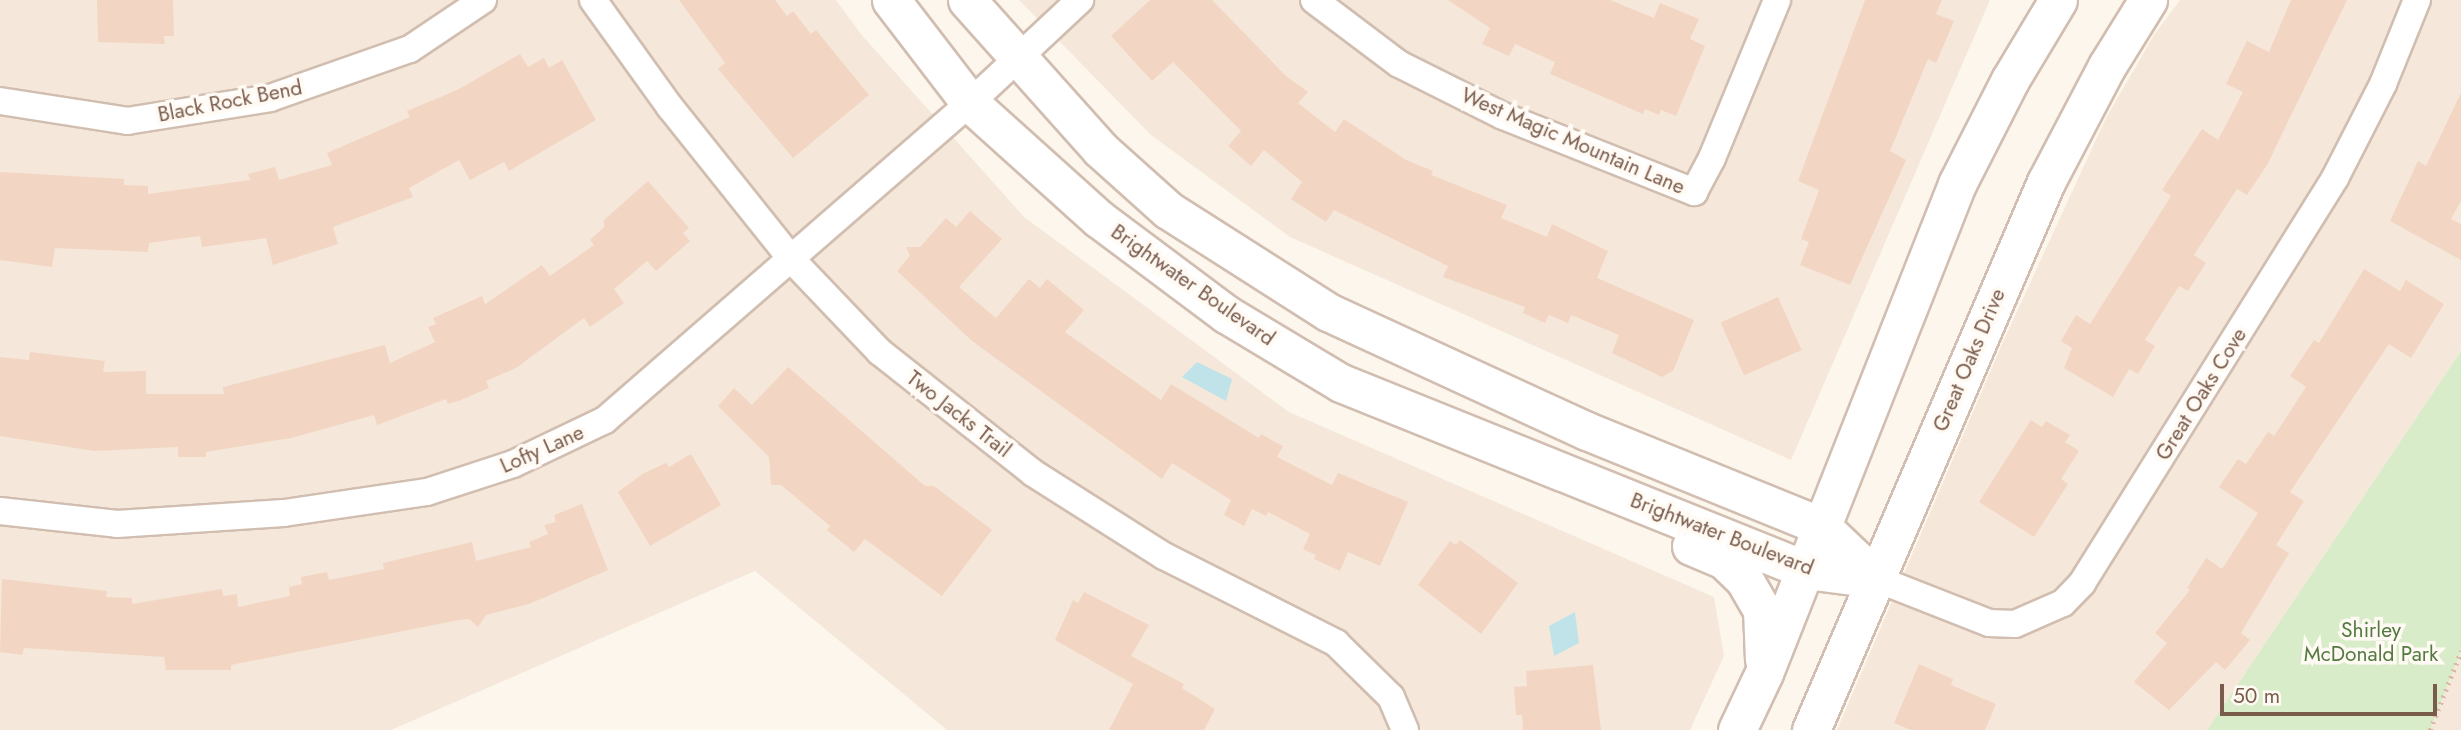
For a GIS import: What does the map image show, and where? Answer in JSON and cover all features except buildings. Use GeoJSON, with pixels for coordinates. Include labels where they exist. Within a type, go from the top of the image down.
{"type":"FeatureCollection","features":[{"type":"Feature","properties":{"kind":"street","name":"Black Rock Bend"},"geometry":{"type":"LineString","coordinates":[[0,101],[127,121],[270,98],[411,50],[483,0]]}},
{"type":"Feature","properties":{"kind":"street","name":"Two Jacks Trail"},"geometry":{"type":"LineString","coordinates":[[593,0],[670,107],[792,260],[880,352],[1033,473],[1164,556],[1336,643],[1391,697],[1405,730]]}},
{"type":"Feature","properties":{"kind":"street","name":"Brightwater Boulevard"},"geometry":{"type":"LineString","coordinates":[[891,0],[970,103],[1099,219],[1226,314],[1342,383],[1806,570],[1877,579]]}},
{"type":"Feature","properties":{"kind":"street","name":"Brightwater Boulevard"},"geometry":{"type":"LineString","coordinates":[[967,0],[1016,60],[1100,149],[1168,210],[1328,312],[1587,431],[1821,526],[1877,579]]}},
{"type":"Feature","properties":{"kind":"street","name":"Lofty Lane"},"geometry":{"type":"LineString","coordinates":[[0,511],[117,524],[284,513],[427,492],[513,464],[605,420],[970,103],[1080,0]]}},
{"type":"Feature","properties":{"kind":"street","name":"West Magic Mountain Lane"},"geometry":{"type":"LineString","coordinates":[[1314,0],[1410,70],[1503,116],[1694,192],[1712,158],[1777,0]]}},
{"type":"Feature","properties":{"kind":"street"},"geometry":{"type":"LineString","coordinates":[[1737,730],[1764,673],[1806,570],[1957,184],[2010,80],[2059,0]]}},
{"type":"Feature","properties":{"kind":"street","name":"Great Oaks Drive"},"geometry":{"type":"LineString","coordinates":[[1811,730],[2046,183],[2107,66],[2148,0]]}},
{"type":"Feature","properties":{"kind":"street","name":"Great Oaks Cove"},"geometry":{"type":"LineString","coordinates":[[1877,579],[1989,623],[2015,624],[2041,616],[2063,603],[2082,583],[2336,178],[2383,84],[2417,0]]}},
{"type":"Feature","properties":{"kind":"street"},"geometry":{"type":"LineString","coordinates":[[1570,476],[1622,516],[1724,560],[1744,579],[1762,611],[1764,673]]}},
{"type":"Feature","properties":{"kind":"path"},"geometry":{"type":"LineString","coordinates":[[2430,730],[2461,651]]}},
{"type":"Feature","properties":{"kind":"shaded area"},"geometry":{"type":"Polygon","coordinates":[[[0,0],[836,0],[860,33],[1024,217],[1289,412],[1714,597],[1724,656],[1690,730],[947,730],[755,571],[391,730],[0,730],[0,0]]]}},
{"type":"Feature","properties":{"kind":"shaded area"},"geometry":{"type":"Polygon","coordinates":[[[1019,0],[1990,0],[1791,460],[1290,237],[1151,135],[1019,0]]]}},
{"type":"Feature","properties":{"kind":"shaded area"},"geometry":{"type":"Polygon","coordinates":[[[2180,0],[2461,0],[2461,351],[2207,730],[1837,730],[2003,342],[2106,118],[2154,35],[2180,0]]]}},
{"type":"Feature","properties":{"kind":"shaded area"},"geometry":{"type":"Polygon","coordinates":[[[2461,651],[2461,730],[2430,730],[2461,651]]]}},
{"type":"Feature","properties":{"kind":"green space","name":"Shirley McDonald Park"},"geometry":{"type":"Polygon","coordinates":[[[2461,351],[2461,651],[2430,730],[2207,730],[2461,351]]]}},
{"type":"Feature","properties":{"kind":"water"},"geometry":{"type":"Polygon","coordinates":[[[1197,362],[1232,379],[1226,401],[1182,377],[1197,362]]]}},
{"type":"Feature","properties":{"kind":"water"},"geometry":{"type":"Polygon","coordinates":[[[1575,612],[1579,643],[1554,656],[1549,626],[1575,612]]]}}]}
